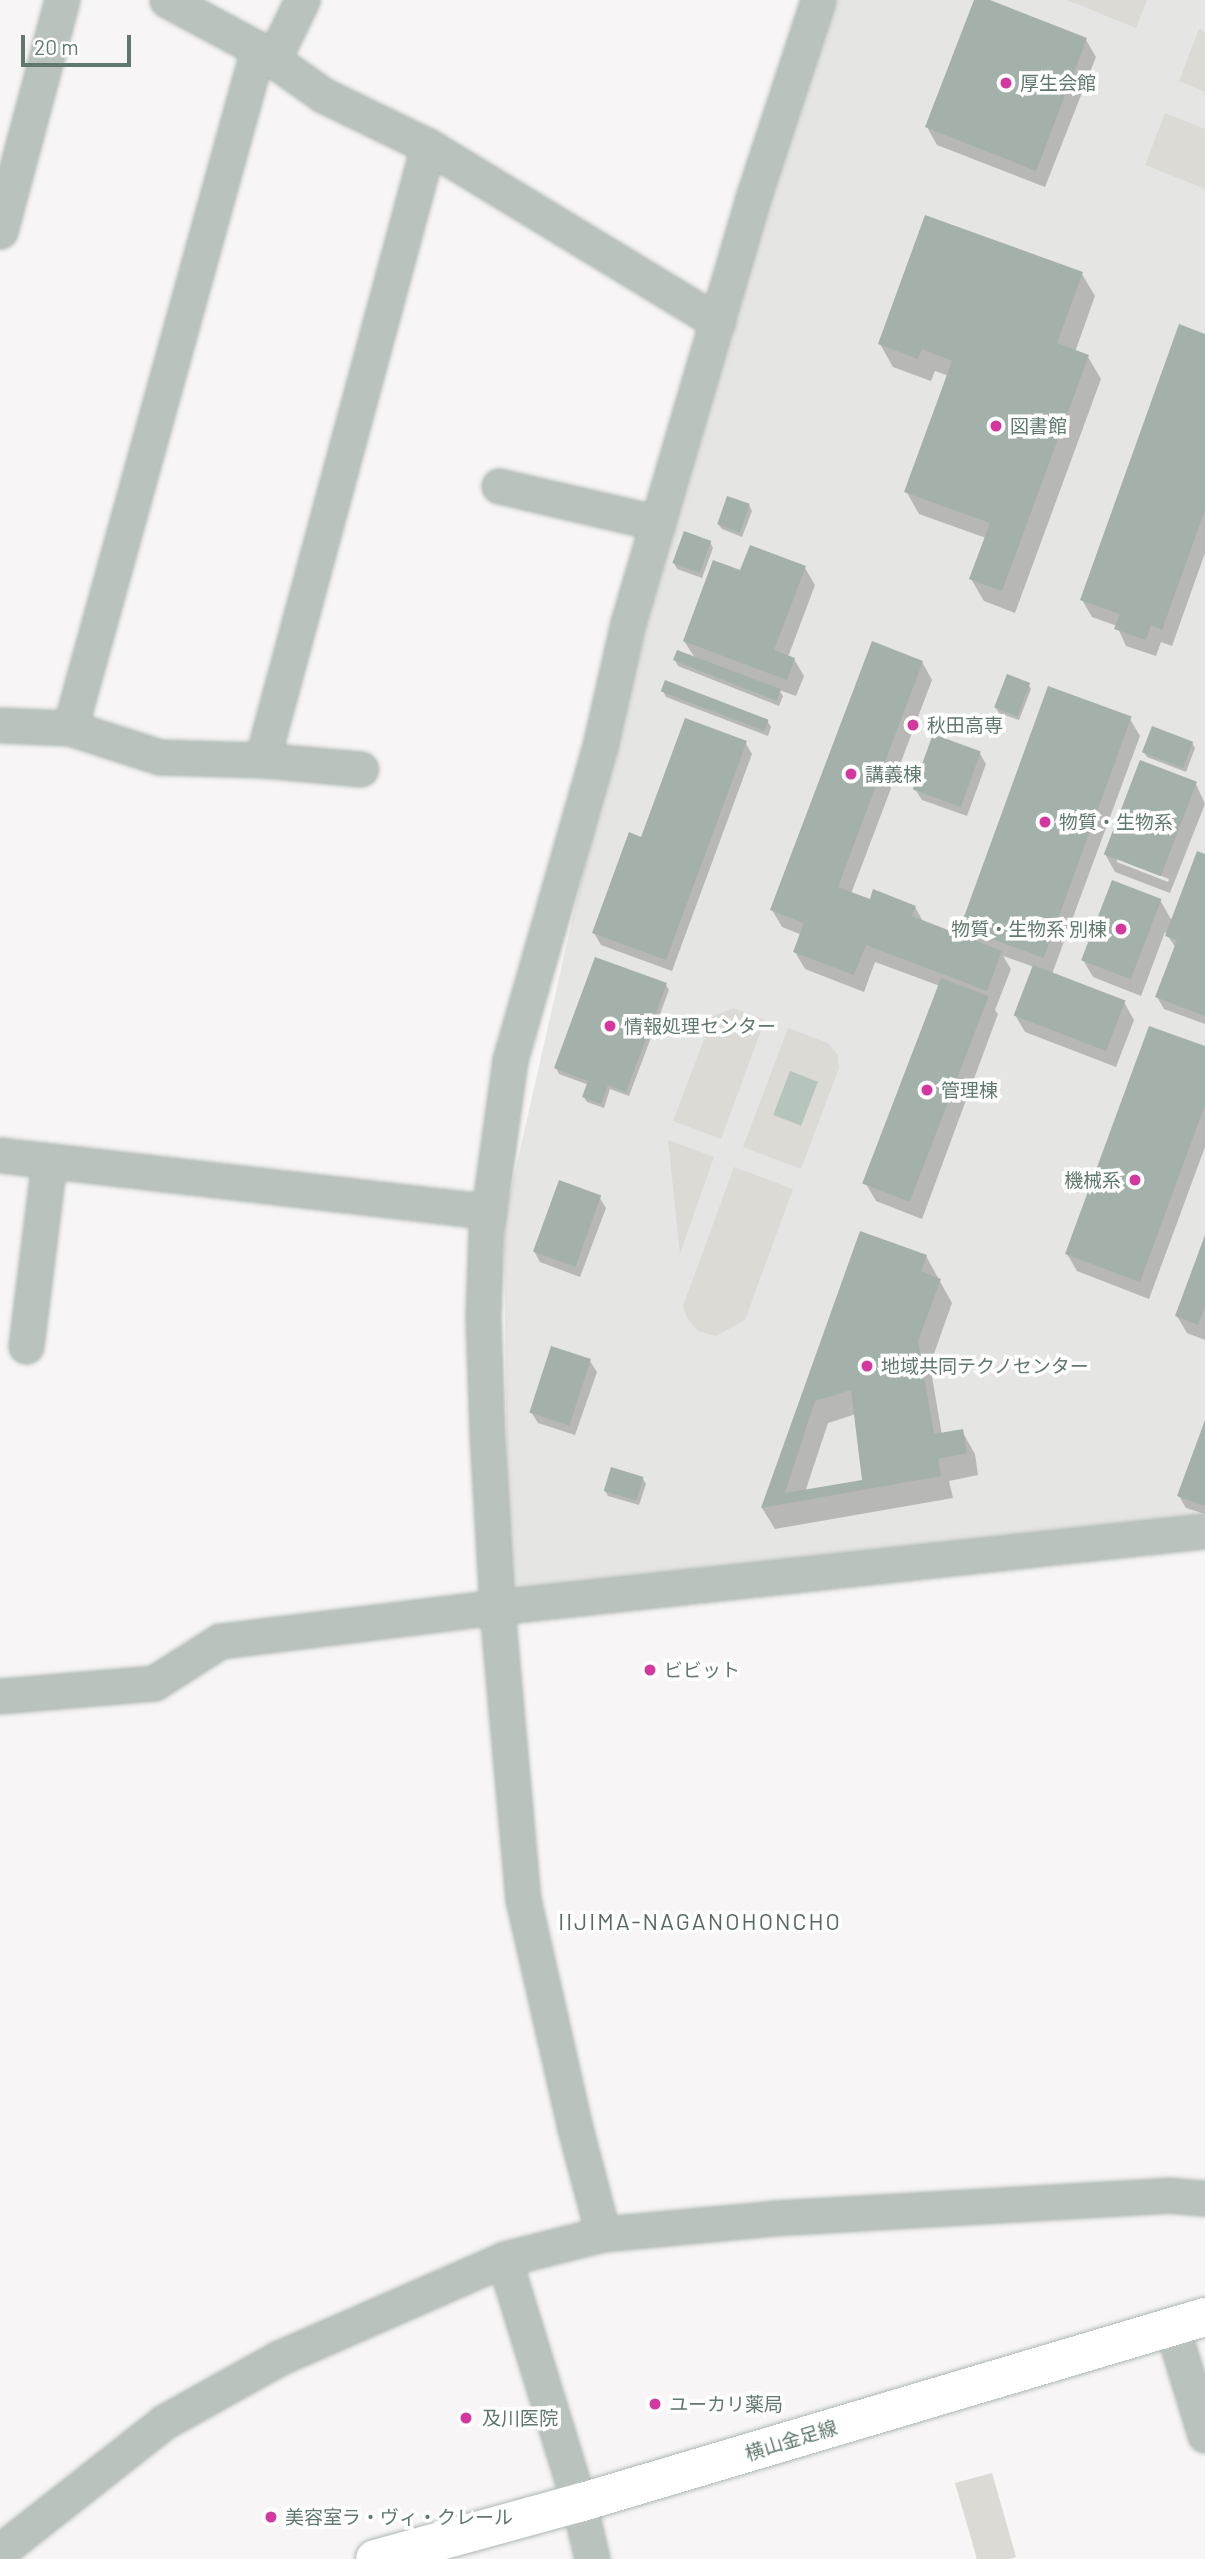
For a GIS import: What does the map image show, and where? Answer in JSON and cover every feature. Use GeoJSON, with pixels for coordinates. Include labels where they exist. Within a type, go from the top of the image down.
{"type":"FeatureCollection","features":[{"type":"Feature","properties":{"kind":"street"},"geometry":{"type":"LineString","coordinates":[[0,231],[62,0]]}},
{"type":"Feature","properties":{"kind":"street"},"geometry":{"type":"LineString","coordinates":[[167,0],[266,55],[323,96],[428,146],[718,322]]}},
{"type":"Feature","properties":{"kind":"street"},"geometry":{"type":"LineString","coordinates":[[70,729],[266,55],[302,0]]}},
{"type":"Feature","properties":{"kind":"street"},"geometry":{"type":"LineString","coordinates":[[603,2234],[575,2127],[523,1900],[498,1607],[484,1316],[489,1212],[510,1060],[600,746],[628,623],[754,198],[818,0]]}},
{"type":"Feature","properties":{"kind":"street"},"geometry":{"type":"LineString","coordinates":[[262,760],[428,146]]}},
{"type":"Feature","properties":{"kind":"street"},"geometry":{"type":"LineString","coordinates":[[499,486],[658,523]]}},
{"type":"Feature","properties":{"kind":"street"},"geometry":{"type":"LineString","coordinates":[[0,725],[70,729],[160,757],[262,760],[361,769]]}},
{"type":"Feature","properties":{"kind":"street"},"geometry":{"type":"LineString","coordinates":[[0,1155],[489,1212]]}},
{"type":"Feature","properties":{"kind":"street"},"geometry":{"type":"LineString","coordinates":[[26,1346],[49,1162]]}},
{"type":"Feature","properties":{"kind":"street"},"geometry":{"type":"LineString","coordinates":[[0,1696],[154,1683],[220,1641],[498,1607],[1205,1531]]}},
{"type":"Feature","properties":{"kind":"street"},"geometry":{"type":"LineString","coordinates":[[0,2557],[4,2548],[164,2422],[279,2358],[504,2259],[603,2234],[774,2218],[1168,2195],[1205,2198]]}},
{"type":"Feature","properties":{"kind":"street"},"geometry":{"type":"LineString","coordinates":[[504,2259],[579,2503],[592,2559]]}},
{"type":"Feature","properties":{"kind":"street"},"geometry":{"type":"LineString","coordinates":[[1188,2322],[1205,2435]]}},
{"type":"Feature","properties":{"kind":"street","name":"横山金足線"},"geometry":{"type":"LineString","coordinates":[[375,2559],[579,2503],[1188,2322]]}},
{"type":"Feature","properties":{"kind":"shaded area","name":"秋田高専"},"geometry":{"type":"Polygon","coordinates":[[[836,0],[1205,0],[1205,1515],[508,1596],[504,1221],[585,863],[656,587],[765,217],[836,0]]]}},
{"type":"Feature","properties":{"kind":"shaded area"},"geometry":{"type":"Polygon","coordinates":[[[1067,0],[1147,0],[1136,28],[1067,0]]]}},
{"type":"Feature","properties":{"kind":"shaded area"},"geometry":{"type":"Polygon","coordinates":[[[1199,29],[1205,32],[1205,92],[1179,81],[1199,29]]]}},
{"type":"Feature","properties":{"kind":"shaded area"},"geometry":{"type":"Polygon","coordinates":[[[1165,113],[1205,129],[1205,189],[1145,165],[1165,113]]]}},
{"type":"Feature","properties":{"kind":"shaded area"},"geometry":{"type":"Polygon","coordinates":[[[734,1008],[765,1020],[721,1139],[673,1121],[713,1016],[734,1008]]]}},
{"type":"Feature","properties":{"kind":"shaded area"},"geometry":{"type":"Polygon","coordinates":[[[788,1028],[828,1043],[838,1055],[839,1068],[801,1169],[743,1147],[788,1028]]]}},
{"type":"Feature","properties":{"kind":"shaded area"},"geometry":{"type":"Polygon","coordinates":[[[790,1071],[818,1082],[801,1126],[773,1115],[790,1071]]]}},
{"type":"Feature","properties":{"kind":"shaded area"},"geometry":{"type":"Polygon","coordinates":[[[668,1140],[714,1157],[680,1254],[668,1140]]]}},
{"type":"Feature","properties":{"kind":"shaded area"},"geometry":{"type":"Polygon","coordinates":[[[734,1167],[793,1189],[745,1320],[716,1336],[698,1331],[687,1318],[683,1306],[734,1167]]]}},
{"type":"Feature","properties":{"kind":"shaded area"},"geometry":{"type":"Polygon","coordinates":[[[992,2473],[1016,2557],[1010,2559],[977,2559],[955,2483],[992,2473]]]}},
{"type":"Feature","properties":{"kind":"building","name":"厚生会館"},"geometry":{"type":"Polygon","coordinates":[[[974,0],[990,0],[1087,38],[1036,171],[925,127],[974,0]]]}},
{"type":"Feature","properties":{"kind":"building","name":"図書館"},"geometry":{"type":"Polygon","coordinates":[[[925,215],[1083,272],[1057,343],[1089,355],[1002,591],[969,579],[990,523],[904,492],[952,361],[922,349],[918,359],[878,344],[925,215]]]}},
{"type":"Feature","properties":{"kind":"building"},"geometry":{"type":"Polygon","coordinates":[[[1179,324],[1205,334],[1205,510],[1162,630],[1151,625],[1146,640],[1114,629],[1120,614],[1080,600],[1179,324]]]}},
{"type":"Feature","properties":{"kind":"building"},"geometry":{"type":"Polygon","coordinates":[[[727,496],[750,504],[740,532],[717,524],[727,496]]]}},
{"type":"Feature","properties":{"kind":"building"},"geometry":{"type":"Polygon","coordinates":[[[684,531],[711,541],[700,573],[672,563],[684,531]]]}},
{"type":"Feature","properties":{"kind":"building"},"geometry":{"type":"Polygon","coordinates":[[[750,545],[806,566],[774,650],[795,658],[787,680],[683,641],[713,560],[740,570],[750,545]]]}},
{"type":"Feature","properties":{"kind":"building","name":"講義棟"},"geometry":{"type":"Polygon","coordinates":[[[872,641],[923,661],[838,887],[870,899],[873,889],[916,906],[912,916],[1002,951],[987,991],[866,945],[854,975],[793,952],[804,923],[770,910],[872,641]]]}},
{"type":"Feature","properties":{"kind":"building"},"geometry":{"type":"Polygon","coordinates":[[[677,650],[781,689],[777,701],[673,660],[677,650]]]}},
{"type":"Feature","properties":{"kind":"building"},"geometry":{"type":"Polygon","coordinates":[[[1007,674],[1030,683],[1017,717],[994,708],[1007,674]]]}},
{"type":"Feature","properties":{"kind":"building"},"geometry":{"type":"Polygon","coordinates":[[[665,680],[769,720],[764,731],[661,691],[665,680]]]}},
{"type":"Feature","properties":{"kind":"building","name":"物質・生物系"},"geometry":{"type":"Polygon","coordinates":[[[1048,686],[1132,716],[1044,958],[960,928],[1048,686]]]}},
{"type":"Feature","properties":{"kind":"building"},"geometry":{"type":"Polygon","coordinates":[[[685,718],[747,741],[666,960],[592,933],[629,832],[641,837],[685,718]]]}},
{"type":"Feature","properties":{"kind":"building"},"geometry":{"type":"Polygon","coordinates":[[[1152,726],[1193,742],[1183,768],[1142,752],[1152,726]]]}},
{"type":"Feature","properties":{"kind":"building"},"geometry":{"type":"Polygon","coordinates":[[[933,734],[981,751],[961,807],[913,789],[933,734]]]}},
{"type":"Feature","properties":{"kind":"building"},"geometry":{"type":"Polygon","coordinates":[[[1140,760],[1197,782],[1161,876],[1104,854],[1140,760]]]}},
{"type":"Feature","properties":{"kind":"building"},"geometry":{"type":"Polygon","coordinates":[[[1197,851],[1205,854],[1205,1016],[1155,997],[1177,940],[1165,936],[1197,851]]]}},
{"type":"Feature","properties":{"kind":"building","name":"物質・生物系 別棟"},"geometry":{"type":"Polygon","coordinates":[[[1112,880],[1161,899],[1131,979],[1081,960],[1112,880]]]}},
{"type":"Feature","properties":{"kind":"building","name":"情報処理センター"},"geometry":{"type":"Polygon","coordinates":[[[595,957],[667,983],[626,1092],[608,1085],[601,1104],[582,1097],[588,1081],[554,1068],[595,957]]]}},
{"type":"Feature","properties":{"kind":"building"},"geometry":{"type":"Polygon","coordinates":[[[1033,965],[1125,1000],[1106,1051],[1014,1015],[1033,965]]]}},
{"type":"Feature","properties":{"kind":"building","name":"管理棟"},"geometry":{"type":"Polygon","coordinates":[[[941,978],[989,996],[910,1202],[862,1183],[941,978]]]}},
{"type":"Feature","properties":{"kind":"building","name":"機械系"},"geometry":{"type":"Polygon","coordinates":[[[1149,1026],[1205,1046],[1205,1105],[1140,1282],[1065,1254],[1149,1026]]]}},
{"type":"Feature","properties":{"kind":"building"},"geometry":{"type":"Polygon","coordinates":[[[559,1180],[601,1195],[575,1267],[533,1251],[559,1180]]]}},
{"type":"Feature","properties":{"kind":"building","name":"地域共同テクノセンター"},"geometry":{"type":"Polygon","coordinates":[[[860,1231],[927,1255],[921,1271],[941,1279],[918,1341],[934,1434],[963,1429],[967,1453],[938,1459],[941,1476],[761,1508],[860,1231]],[[851,1390],[815,1401],[785,1493],[862,1480],[851,1390]]]}},
{"type":"Feature","properties":{"kind":"building"},"geometry":{"type":"Polygon","coordinates":[[[1205,1235],[1205,1307],[1198,1325],[1175,1316],[1205,1235]]]}},
{"type":"Feature","properties":{"kind":"building"},"geometry":{"type":"Polygon","coordinates":[[[551,1346],[591,1359],[569,1426],[529,1413],[551,1346]]]}},
{"type":"Feature","properties":{"kind":"building"},"geometry":{"type":"Polygon","coordinates":[[[1205,1420],[1205,1506],[1177,1496],[1205,1420]]]}},
{"type":"Feature","properties":{"kind":"building"},"geometry":{"type":"Polygon","coordinates":[[[611,1467],[644,1477],[636,1501],[604,1491],[611,1467]]]}},
{"type":"Feature","properties":{"kind":"place","name":"厚生会館"},"geometry":{"type":"Point","coordinates":[1006,83]}},
{"type":"Feature","properties":{"kind":"place","name":"図書館"},"geometry":{"type":"Point","coordinates":[996,426]}},
{"type":"Feature","properties":{"kind":"place","name":"秋田高専"},"geometry":{"type":"Point","coordinates":[913,725]}},
{"type":"Feature","properties":{"kind":"place","name":"講義棟"},"geometry":{"type":"Point","coordinates":[851,774]}},
{"type":"Feature","properties":{"kind":"place","name":"物質・生物系"},"geometry":{"type":"Point","coordinates":[1045,822]}},
{"type":"Feature","properties":{"kind":"place","name":"物質・生物系 別棟"},"geometry":{"type":"Point","coordinates":[1121,929]}},
{"type":"Feature","properties":{"kind":"place","name":"情報処理センター"},"geometry":{"type":"Point","coordinates":[610,1026]}},
{"type":"Feature","properties":{"kind":"place","name":"管理棟"},"geometry":{"type":"Point","coordinates":[927,1090]}},
{"type":"Feature","properties":{"kind":"place","name":"機械系"},"geometry":{"type":"Point","coordinates":[1135,1180]}},
{"type":"Feature","properties":{"kind":"place","name":"地域共同テクノセンター"},"geometry":{"type":"Point","coordinates":[867,1366]}},
{"type":"Feature","properties":{"kind":"place","name":"ビビット"},"geometry":{"type":"Point","coordinates":[650,1670]}},
{"type":"Feature","properties":{"kind":"place","name":"ユーカリ薬局"},"geometry":{"type":"Point","coordinates":[655,2404]}},
{"type":"Feature","properties":{"kind":"place","name":"及川医院"},"geometry":{"type":"Point","coordinates":[466,2418]}},
{"type":"Feature","properties":{"kind":"place","name":"美容室ラ・ヴィ・クレール"},"geometry":{"type":"Point","coordinates":[271,2517]}},
{"type":"Feature","properties":{"kind":"district","name":"IIJIMA-NAGANOHONCHO"},"geometry":{"type":"Point","coordinates":[700,1921]}}]}
